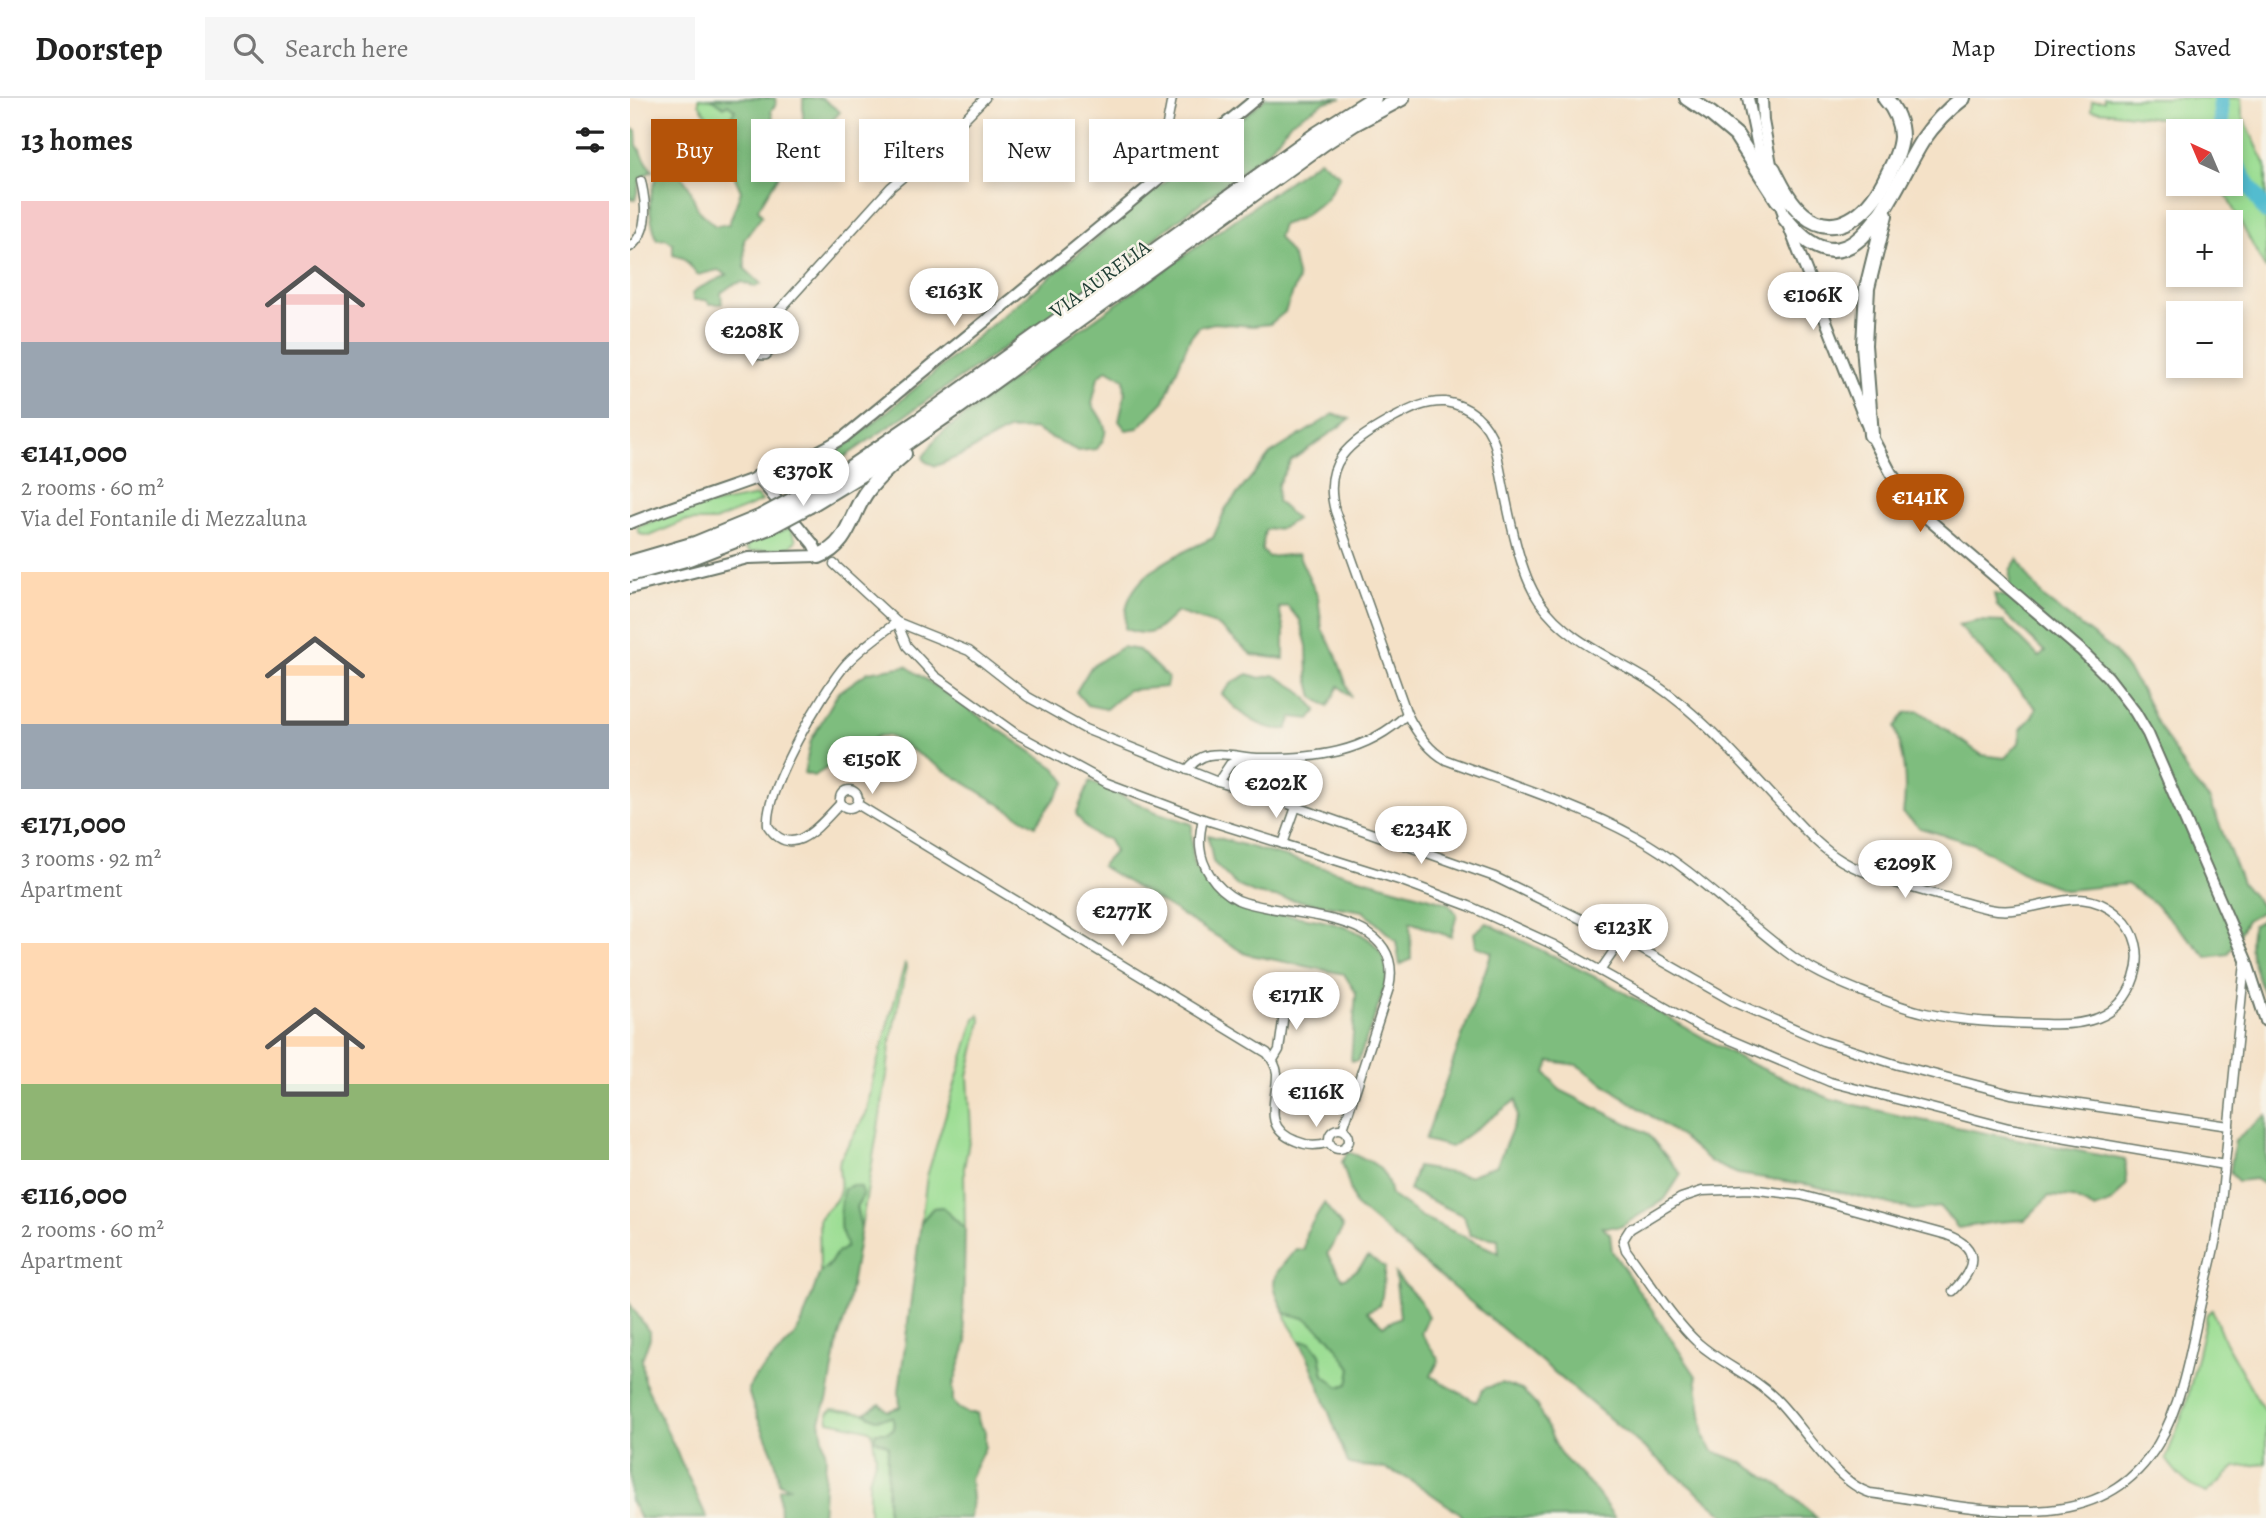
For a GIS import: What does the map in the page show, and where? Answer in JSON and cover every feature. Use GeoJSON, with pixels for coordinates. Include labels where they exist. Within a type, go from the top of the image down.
{"type":"FeatureCollection","features":[{"type":"Feature","properties":{"kind":"highway","name":"VIA AURELIA"},"geometry":{"type":"LineString","coordinates":[[807,500],[1317,134],[1374,98]]}},
{"type":"Feature","properties":{"kind":"highway","name":"VIA AURELIA"},"geometry":{"type":"LineString","coordinates":[[630,574],[689,558],[765,522],[886,457],[1324,143],[1402,98]]}},
{"type":"Feature","properties":{"kind":"highway"},"geometry":{"type":"LineString","coordinates":[[1687,98],[1712,114],[1736,135],[1778,200]]}},
{"type":"Feature","properties":{"kind":"highway"},"geometry":{"type":"LineString","coordinates":[[1773,175],[1808,218],[1827,225],[1855,218],[1877,195],[1900,146],[1898,117],[1885,98]]}},
{"type":"Feature","properties":{"kind":"highway"},"geometry":{"type":"LineString","coordinates":[[1784,218],[1809,242],[1821,248],[1840,250],[1864,236],[1888,202],[1927,133],[1963,98]]}},
{"type":"Feature","properties":{"kind":"highway"},"geometry":{"type":"LineString","coordinates":[[1871,435],[1864,345],[1867,288],[1888,202]]}},
{"type":"Feature","properties":{"kind":"highway"},"geometry":{"type":"LineString","coordinates":[[820,556],[841,541],[863,497],[888,468],[1029,356]]}},
{"type":"Feature","properties":{"kind":"highway","name":"VIA AURELIA"},"geometry":{"type":"LineString","coordinates":[[630,563],[765,522]]}},
{"type":"Feature","properties":{"kind":"highway"},"geometry":{"type":"LineString","coordinates":[[630,555],[695,544]]}},
{"type":"Feature","properties":{"kind":"street"},"geometry":{"type":"LineString","coordinates":[[775,315],[773,348],[766,355],[757,355],[751,347],[752,338],[891,187],[929,156],[985,98]]}},
{"type":"Feature","properties":{"kind":"street"},"geometry":{"type":"LineString","coordinates":[[1168,119],[1172,98]]}},
{"type":"Feature","properties":{"kind":"street"},"geometry":{"type":"LineString","coordinates":[[1232,119],[1257,98]]}},
{"type":"Feature","properties":{"kind":"street"},"geometry":{"type":"LineString","coordinates":[[1748,98],[1758,147],[1767,172],[1773,175]]}},
{"type":"Feature","properties":{"kind":"street"},"geometry":{"type":"LineString","coordinates":[[1762,98],[1763,121],[1784,218],[1871,435],[1891,473],[1920,512],[2082,651],[2129,703],[2148,734],[2246,960],[2266,1021]]}},
{"type":"Feature","properties":{"kind":"street"},"geometry":{"type":"LineString","coordinates":[[630,247],[638,239],[645,219],[641,181]]}},
{"type":"Feature","properties":{"kind":"street"},"geometry":{"type":"LineString","coordinates":[[630,523],[821,450],[862,424],[1155,182]]}},
{"type":"Feature","properties":{"kind":"street"},"geometry":{"type":"LineString","coordinates":[[1446,402],[1462,406],[1474,413],[1491,434],[1527,579],[1540,603],[1569,634],[1656,685],[1685,707],[1812,837],[1842,861],[1873,874],[1995,910],[2023,909],[2075,898],[2100,904],[2120,917],[2133,934],[2138,960],[2133,982],[2126,995],[2113,1009],[2096,1019],[2075,1025],[1965,1021],[1926,1014],[1892,1003],[1831,979],[1804,965],[1680,865],[1629,832],[1438,756],[1418,733],[1407,714],[1335,511],[1332,480],[1341,456],[1360,437],[1416,407],[1446,402]]}},
{"type":"Feature","properties":{"kind":"street"},"geometry":{"type":"LineString","coordinates":[[630,588],[748,558],[820,556],[757,476]]}},
{"type":"Feature","properties":{"kind":"street"},"geometry":{"type":"LineString","coordinates":[[834,564],[897,622],[969,651],[1020,692],[1065,720],[1218,782],[1495,877],[1622,940],[1746,1008],[1823,1041],[1875,1058],[2011,1094],[2229,1126]]}},
{"type":"Feature","properties":{"kind":"street"},"geometry":{"type":"LineString","coordinates":[[857,804],[858,796],[854,792],[849,790],[842,794],[841,803],[800,841],[790,842],[778,837],[768,826],[770,804],[776,787],[824,695],[849,661],[897,622]]}},
{"type":"Feature","properties":{"kind":"street"},"geometry":{"type":"LineString","coordinates":[[897,622],[907,646],[925,667],[999,723],[1097,778],[1203,819],[1452,899],[1554,945],[1700,1027],[1802,1072],[1840,1085],[2009,1128],[2225,1165]]}},
{"type":"Feature","properties":{"kind":"street"},"geometry":{"type":"LineString","coordinates":[[1187,770],[1197,760],[1220,754],[1292,758],[1340,752],[1380,736],[1407,714]]}},
{"type":"Feature","properties":{"kind":"street"},"geometry":{"type":"LineString","coordinates":[[1218,782],[1230,764],[1243,757]]}},
{"type":"Feature","properties":{"kind":"street"},"geometry":{"type":"LineString","coordinates":[[841,803],[849,808],[857,804]]}},
{"type":"Feature","properties":{"kind":"street"},"geometry":{"type":"LineString","coordinates":[[857,804],[1267,1053],[1273,1060],[1277,1073],[1273,1109],[1278,1127],[1286,1136],[1298,1142],[1315,1145],[1329,1142]]}},
{"type":"Feature","properties":{"kind":"street"},"geometry":{"type":"LineString","coordinates":[[1283,844],[1296,807]]}},
{"type":"Feature","properties":{"kind":"street"},"geometry":{"type":"LineString","coordinates":[[1203,819],[1201,857],[1213,879],[1225,892],[1248,903],[1356,926],[1377,940],[1388,958],[1391,972],[1389,988],[1343,1129]]}},
{"type":"Feature","properties":{"kind":"street"},"geometry":{"type":"LineString","coordinates":[[1600,971],[1622,940]]}},
{"type":"Feature","properties":{"kind":"street"},"geometry":{"type":"LineString","coordinates":[[1953,1291],[1971,1268],[1971,1255],[1960,1241],[1947,1234],[1783,1192],[1749,1189],[1713,1190],[1692,1194],[1671,1203],[1632,1227],[1623,1240],[1626,1250],[1694,1339],[1762,1386],[1789,1413],[1840,1474],[1859,1489],[1870,1493],[1976,1507],[2019,1510],[2053,1509],[2092,1499],[2123,1482],[2152,1456],[2175,1412],[2214,1253],[2246,960]]}},
{"type":"Feature","properties":{"kind":"street"},"geometry":{"type":"LineString","coordinates":[[1273,1060],[1279,1050],[1287,992]]}},
{"type":"Feature","properties":{"kind":"street"},"geometry":{"type":"LineString","coordinates":[[1343,1129],[1349,1137],[1347,1146],[1337,1149],[1332,1147],[1329,1142],[1331,1132],[1343,1129]]}},
{"type":"Feature","properties":{"kind":"green space"},"geometry":{"type":"Polygon","coordinates":[[[699,98],[718,100],[735,109],[730,119],[709,119],[699,104],[699,98]]]}},
{"type":"Feature","properties":{"kind":"green space"},"geometry":{"type":"Polygon","coordinates":[[[712,98],[775,98],[776,104],[771,111],[773,119],[751,119],[751,182],[775,182],[758,209],[762,216],[744,240],[745,269],[761,284],[755,287],[742,282],[732,285],[721,293],[722,304],[710,304],[706,300],[694,300],[692,294],[727,275],[718,270],[698,275],[683,258],[673,255],[673,244],[666,239],[657,240],[651,220],[650,203],[655,182],[686,182],[698,210],[715,226],[729,224],[741,191],[737,182],[737,119],[730,119],[735,110],[728,104],[724,107],[712,98]]]}},
{"type":"Feature","properties":{"kind":"green space"},"geometry":{"type":"Polygon","coordinates":[[[803,98],[822,98],[840,112],[834,119],[803,119],[803,98]]]}},
{"type":"Feature","properties":{"kind":"green space"},"geometry":{"type":"Polygon","coordinates":[[[1266,98],[1342,98],[1325,102],[1291,122],[1269,150],[1244,169],[1244,119],[1241,119],[1266,98]]]}},
{"type":"Feature","properties":{"kind":"green space"},"geometry":{"type":"Polygon","coordinates":[[[2104,98],[2241,98],[2244,119],[2168,119],[2091,110],[2092,101],[2104,101],[2104,98]]]}},
{"type":"Feature","properties":{"kind":"green space"},"geometry":{"type":"Polygon","coordinates":[[[2244,119],[2266,165],[2266,270],[2243,227],[2243,210],[2234,210],[2226,196],[2244,196],[2244,119]]]}},
{"type":"Feature","properties":{"kind":"green space"},"geometry":{"type":"Polygon","coordinates":[[[630,129],[636,130],[637,145],[651,172],[641,178],[635,200],[630,197],[630,129]]]}},
{"type":"Feature","properties":{"kind":"green space"},"geometry":{"type":"Polygon","coordinates":[[[1319,160],[1340,175],[1326,199],[1301,218],[1282,225],[1278,237],[1293,257],[1298,280],[1285,312],[1270,324],[1253,326],[1214,323],[1199,327],[1190,338],[1164,401],[1138,428],[1126,430],[1119,421],[1125,394],[1124,379],[1107,369],[1098,377],[1092,404],[1105,426],[1105,436],[1097,449],[1078,451],[1034,429],[1008,430],[936,466],[926,462],[923,457],[938,436],[1071,336],[1319,160]]]}},
{"type":"Feature","properties":{"kind":"green space"},"geometry":{"type":"Polygon","coordinates":[[[1164,182],[1227,182],[1077,298],[815,477],[804,481],[800,479],[801,471],[849,443],[1164,182]]]}},
{"type":"Feature","properties":{"kind":"green space"},"geometry":{"type":"Polygon","coordinates":[[[1334,414],[1350,419],[1291,461],[1278,484],[1277,501],[1296,519],[1282,528],[1265,530],[1262,550],[1268,557],[1298,554],[1318,597],[1322,629],[1336,655],[1351,697],[1339,686],[1328,706],[1313,697],[1308,677],[1307,646],[1300,620],[1287,606],[1279,608],[1284,630],[1284,659],[1252,655],[1219,626],[1177,612],[1149,633],[1125,629],[1127,606],[1140,583],[1162,564],[1213,538],[1226,508],[1270,454],[1334,414]]]}},
{"type":"Feature","properties":{"kind":"green space"},"geometry":{"type":"Polygon","coordinates":[[[757,496],[762,501],[715,521],[684,521],[650,536],[640,534],[637,527],[682,510],[757,496]]]}},
{"type":"Feature","properties":{"kind":"green space"},"geometry":{"type":"Polygon","coordinates":[[[790,528],[796,540],[790,547],[750,552],[746,549],[749,542],[790,528]]]}},
{"type":"Feature","properties":{"kind":"green space"},"geometry":{"type":"Polygon","coordinates":[[[2018,558],[2045,599],[2114,651],[2142,691],[2158,724],[2192,780],[2210,800],[2242,883],[2265,910],[2247,920],[2228,954],[2207,957],[2153,902],[2127,884],[2067,890],[2030,877],[1974,844],[1920,828],[1903,813],[1904,770],[1895,727],[1905,713],[1919,711],[1982,755],[2005,758],[2019,743],[2021,729],[2032,717],[2036,708],[1958,625],[1978,621],[2004,622],[2039,657],[2045,652],[1997,606],[1994,594],[2009,597],[2010,570],[2018,558]]]}},
{"type":"Feature","properties":{"kind":"green space"},"geometry":{"type":"Polygon","coordinates":[[[1122,647],[1139,650],[1168,678],[1166,687],[1128,690],[1106,709],[1087,705],[1076,692],[1091,667],[1122,647]]]}},
{"type":"Feature","properties":{"kind":"green space"},"geometry":{"type":"Polygon","coordinates":[[[906,666],[1055,768],[1066,782],[1035,826],[889,736],[878,736],[814,776],[804,773],[811,740],[838,693],[868,672],[906,666]]]}},
{"type":"Feature","properties":{"kind":"green space"},"geometry":{"type":"Polygon","coordinates":[[[1248,674],[1260,678],[1274,675],[1299,690],[1317,710],[1310,719],[1292,717],[1287,729],[1269,727],[1252,720],[1222,694],[1233,682],[1248,674]]]}},
{"type":"Feature","properties":{"kind":"green space"},"geometry":{"type":"Polygon","coordinates":[[[1090,781],[1156,812],[1192,824],[1195,864],[1208,886],[1223,899],[1242,907],[1346,927],[1367,938],[1381,953],[1387,975],[1358,1061],[1351,1061],[1356,993],[1344,974],[1246,954],[1101,866],[1115,851],[1108,839],[1093,834],[1076,814],[1090,781]]]}},
{"type":"Feature","properties":{"kind":"green space"},"geometry":{"type":"Polygon","coordinates":[[[1208,835],[1448,903],[1457,914],[1451,937],[1410,922],[1411,959],[1400,965],[1396,941],[1363,911],[1256,894],[1236,885],[1213,862],[1208,835]]]}},
{"type":"Feature","properties":{"kind":"green space"},"geometry":{"type":"Polygon","coordinates":[[[2266,918],[2266,1000],[2253,963],[2250,944],[2253,925],[2266,918]]]}},
{"type":"Feature","properties":{"kind":"green space"},"geometry":{"type":"Polygon","coordinates":[[[1487,923],[1607,983],[1745,1061],[1831,1099],[1905,1117],[2125,1160],[2127,1184],[2112,1202],[2095,1209],[2073,1198],[2049,1196],[2025,1220],[1958,1228],[1940,1207],[1914,1210],[1810,1185],[1738,1174],[1712,1163],[1684,1139],[1577,1065],[1550,1061],[1546,1073],[1560,1090],[1647,1133],[1681,1174],[1665,1199],[1620,1227],[1602,1227],[1610,1234],[1612,1251],[1696,1376],[1704,1437],[1713,1451],[1743,1463],[1783,1488],[1817,1518],[1728,1518],[1355,1205],[1342,1162],[1348,1152],[1377,1166],[1386,1177],[1391,1195],[1422,1217],[1499,1253],[1498,1239],[1470,1235],[1464,1216],[1409,1190],[1417,1167],[1469,1176],[1497,1165],[1517,1117],[1516,1100],[1451,1147],[1425,1140],[1492,952],[1476,946],[1474,933],[1487,923]]]}},
{"type":"Feature","properties":{"kind":"green space"},"geometry":{"type":"Polygon","coordinates":[[[905,963],[861,1228],[856,1207],[863,1195],[841,1220],[841,1230],[847,1247],[820,1272],[819,1219],[839,1195],[840,1159],[867,1112],[873,1078],[905,963]]]}},
{"type":"Feature","properties":{"kind":"green space"},"geometry":{"type":"Polygon","coordinates":[[[979,1015],[981,1021],[968,1076],[971,1130],[964,1168],[965,1229],[942,1207],[933,1208],[921,1222],[927,1176],[975,1018],[979,1015]]]}},
{"type":"Feature","properties":{"kind":"green space"},"geometry":{"type":"Polygon","coordinates":[[[2266,1115],[2266,1186],[2255,1179],[2238,1181],[2230,1173],[2235,1140],[2266,1115]]]}},
{"type":"Feature","properties":{"kind":"green space"},"geometry":{"type":"Polygon","coordinates":[[[852,1185],[861,1187],[863,1195],[856,1207],[861,1228],[846,1315],[820,1421],[826,1456],[822,1518],[780,1518],[779,1489],[789,1487],[779,1483],[774,1459],[748,1389],[755,1377],[793,1338],[802,1323],[820,1272],[846,1247],[840,1227],[841,1204],[844,1189],[852,1185]]]}},
{"type":"Feature","properties":{"kind":"green space"},"geometry":{"type":"Polygon","coordinates":[[[1324,1203],[1343,1228],[1327,1254],[1343,1279],[1357,1270],[1368,1257],[1385,1267],[1379,1306],[1367,1311],[1383,1326],[1400,1317],[1395,1274],[1421,1302],[1428,1317],[1421,1333],[1439,1360],[1431,1376],[1476,1402],[1483,1389],[1501,1383],[1522,1390],[1537,1406],[1560,1454],[1595,1490],[1615,1518],[1463,1518],[1460,1513],[1405,1477],[1380,1468],[1348,1463],[1300,1341],[1311,1342],[1320,1354],[1324,1375],[1339,1387],[1348,1384],[1351,1368],[1330,1338],[1307,1319],[1285,1313],[1274,1285],[1277,1273],[1296,1249],[1304,1250],[1306,1233],[1324,1203]]]}},
{"type":"Feature","properties":{"kind":"green space"},"geometry":{"type":"Polygon","coordinates":[[[942,1207],[965,1229],[963,1320],[967,1342],[953,1386],[953,1401],[967,1413],[977,1413],[979,1423],[985,1431],[985,1447],[970,1478],[970,1518],[887,1518],[888,1445],[874,1439],[876,1432],[894,1429],[893,1417],[876,1419],[865,1413],[880,1404],[888,1411],[900,1407],[899,1391],[921,1222],[933,1208],[942,1207]]]}},
{"type":"Feature","properties":{"kind":"green space"},"geometry":{"type":"Polygon","coordinates":[[[630,1304],[650,1333],[642,1359],[644,1381],[707,1518],[640,1518],[630,1500],[630,1304]]]}},
{"type":"Feature","properties":{"kind":"green space"},"geometry":{"type":"Polygon","coordinates":[[[2212,1310],[2224,1340],[2266,1414],[2266,1464],[2235,1467],[2207,1493],[2184,1479],[2166,1459],[2186,1405],[2207,1314],[2212,1310]]]}},
{"type":"Feature","properties":{"kind":"green space"},"geometry":{"type":"Polygon","coordinates":[[[1285,1313],[1307,1318],[1330,1338],[1351,1368],[1348,1384],[1339,1387],[1324,1375],[1320,1354],[1311,1342],[1300,1341],[1285,1313]]]}},
{"type":"Feature","properties":{"kind":"green space"},"geometry":{"type":"Polygon","coordinates":[[[833,1409],[865,1413],[876,1419],[893,1417],[894,1428],[887,1432],[876,1432],[879,1442],[888,1444],[887,1518],[869,1518],[869,1480],[876,1457],[872,1432],[829,1421],[828,1413],[833,1409]]]}},
{"type":"Feature","properties":{"kind":"waterway"},"geometry":{"type":"LineString","coordinates":[[2220,98],[2221,119]]}},
{"type":"Feature","properties":{"kind":"waterway"},"geometry":{"type":"LineString","coordinates":[[2244,177],[2266,212]]}}]}
